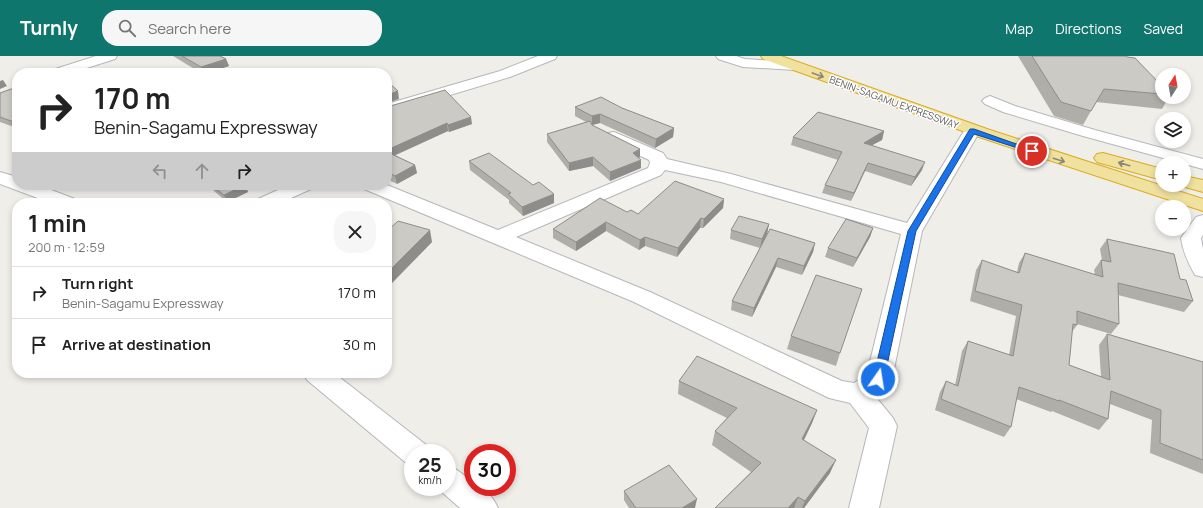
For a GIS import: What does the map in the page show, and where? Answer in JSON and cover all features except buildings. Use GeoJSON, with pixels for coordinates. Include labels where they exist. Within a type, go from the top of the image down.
{"type":"FeatureCollection","features":[{"type":"Feature","properties":{"kind":"highway","name":"BENIN-SAGAMU EXPRESSWAY"},"geometry":{"type":"LineString","coordinates":[[768,56],[800,59],[1077,151],[1155,173]]}},
{"type":"Feature","properties":{"kind":"highway","name":"BENIN-SAGAMU EXPRESSWAY"},"geometry":{"type":"LineString","coordinates":[[800,59],[972,131],[1203,205]]}},
{"type":"Feature","properties":{"kind":"highway"},"geometry":{"type":"LineString","coordinates":[[1191,183],[1203,186]]}},
{"type":"Feature","properties":{"kind":"street"},"geometry":{"type":"LineString","coordinates":[[67,68],[85,59],[110,56]]}},
{"type":"Feature","properties":{"kind":"street"},"geometry":{"type":"LineString","coordinates":[[392,108],[505,74],[550,56]]}},
{"type":"Feature","properties":{"kind":"street"},"geometry":{"type":"LineString","coordinates":[[723,56],[743,63],[800,59]]}},
{"type":"Feature","properties":{"kind":"street"},"geometry":{"type":"LineString","coordinates":[[990,101],[1009,109],[1089,133],[1203,164]]}},
{"type":"Feature","properties":{"kind":"street"},"geometry":{"type":"LineString","coordinates":[[498,237],[655,171],[659,163],[657,157],[599,129]]}},
{"type":"Feature","properties":{"kind":"street"},"geometry":{"type":"LineString","coordinates":[[858,394],[878,379],[912,231],[972,131]]}},
{"type":"Feature","properties":{"kind":"street"},"geometry":{"type":"LineString","coordinates":[[659,163],[725,178],[912,231]]}},
{"type":"Feature","properties":{"kind":"street"},"geometry":{"type":"LineString","coordinates":[[0,177],[12,182]]}},
{"type":"Feature","properties":{"kind":"street"},"geometry":{"type":"LineString","coordinates":[[34,190],[55,198]]}},
{"type":"Feature","properties":{"kind":"street"},"geometry":{"type":"LineString","coordinates":[[275,198],[293,190]]}},
{"type":"Feature","properties":{"kind":"street"},"geometry":{"type":"LineString","coordinates":[[384,190],[642,297],[838,391],[858,394],[883,426],[864,508]]}},
{"type":"Feature","properties":{"kind":"street"},"geometry":{"type":"LineString","coordinates":[[1203,221],[1191,238],[1193,252],[1203,270]]}},
{"type":"Feature","properties":{"kind":"street"},"geometry":{"type":"LineString","coordinates":[[322,378],[404,444]]}},
{"type":"Feature","properties":{"kind":"street"},"geometry":{"type":"LineString","coordinates":[[456,486],[483,508]]}},
{"type":"Feature","properties":{"kind":"route"},"geometry":{"type":"LineString","coordinates":[[878,379],[912,231],[972,131],[1032,151]]}}]}
